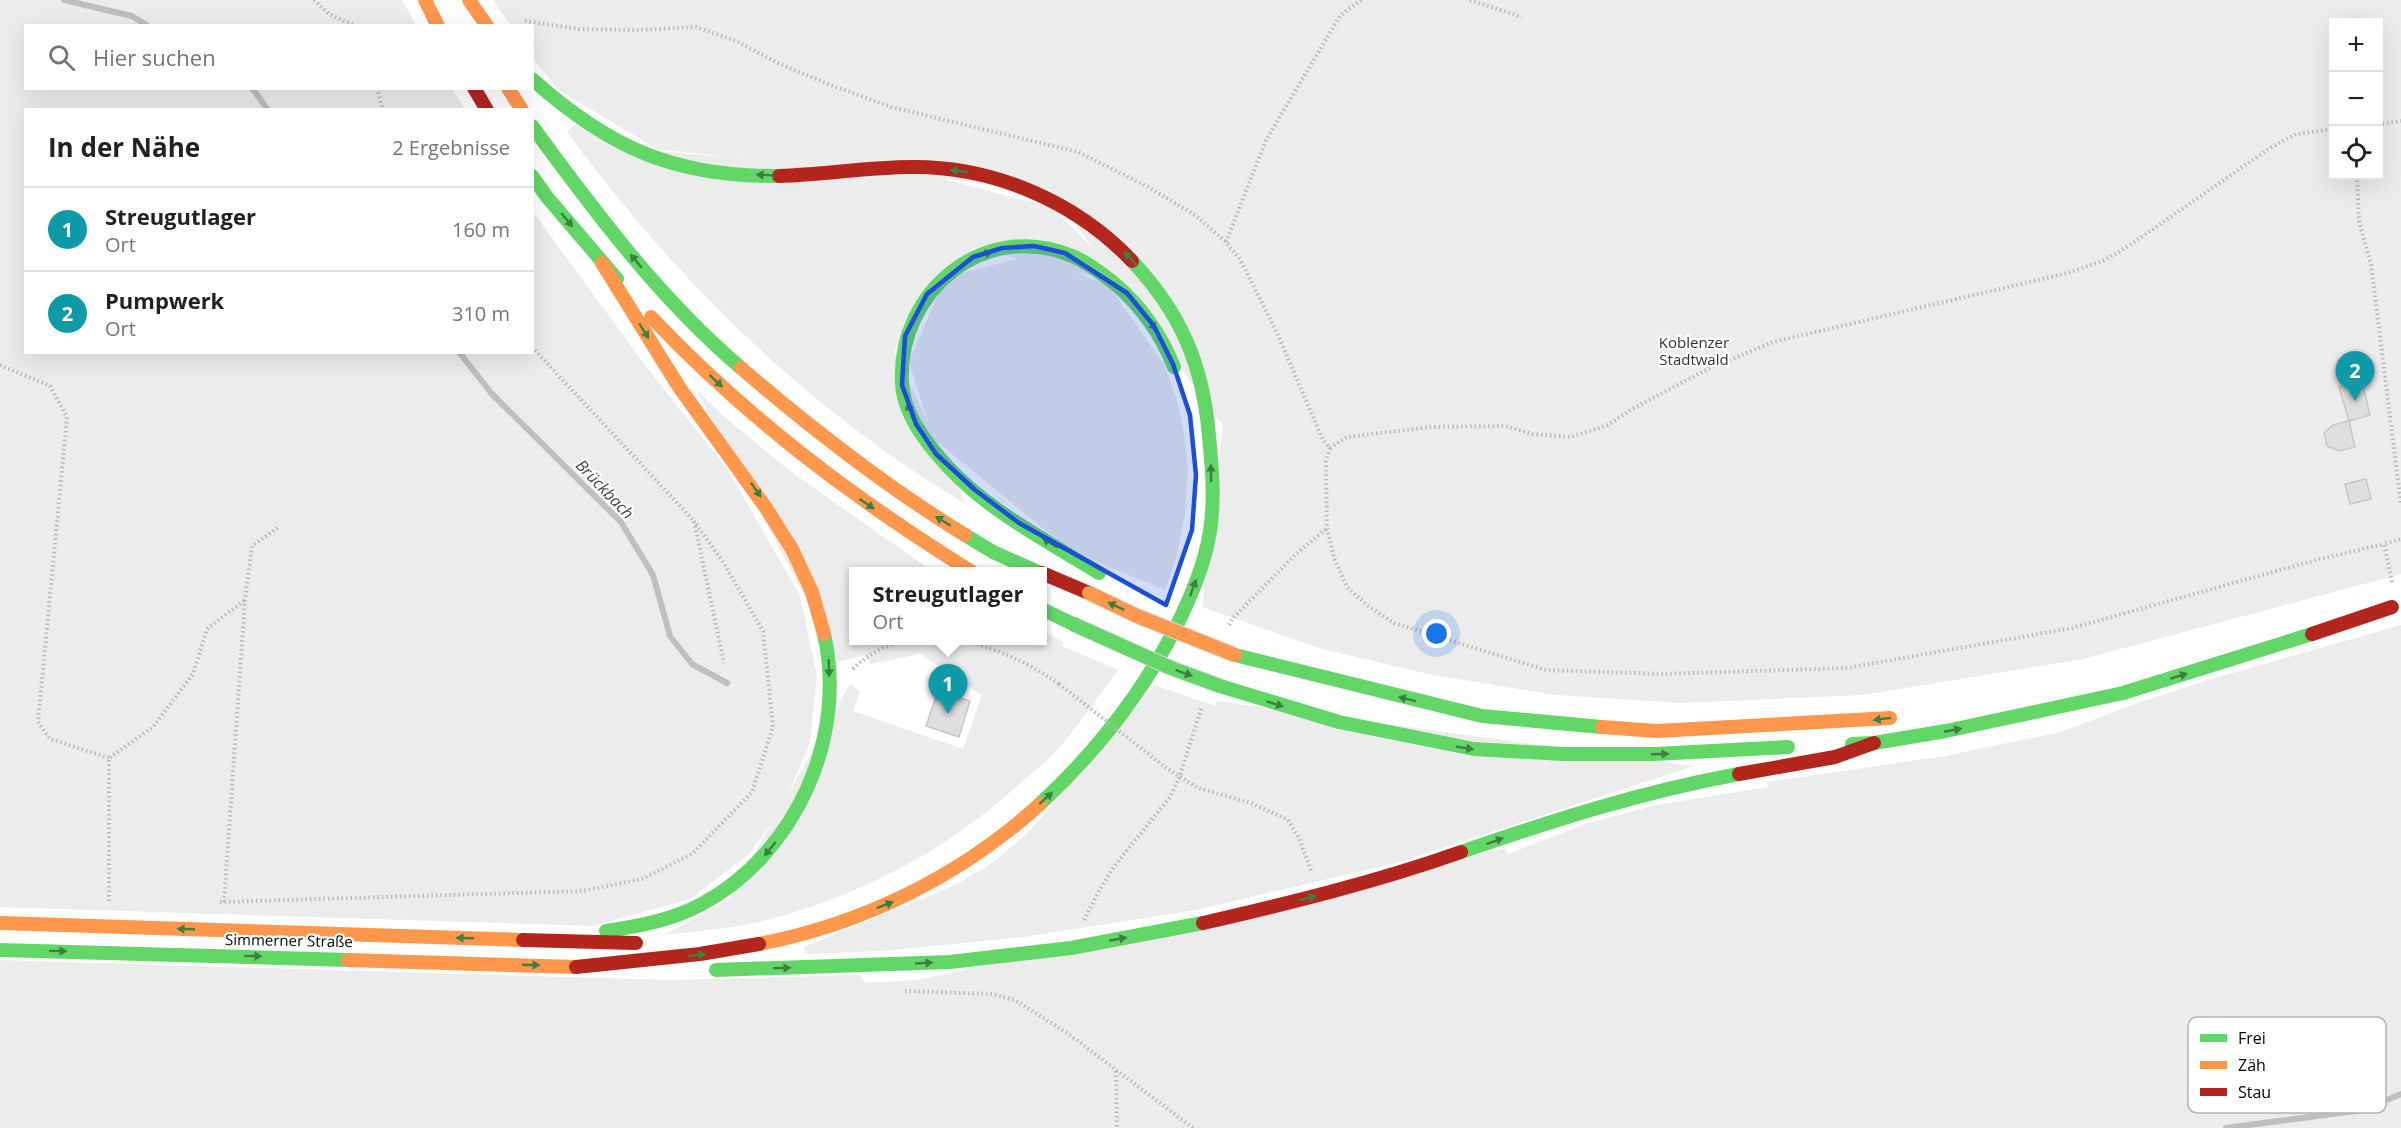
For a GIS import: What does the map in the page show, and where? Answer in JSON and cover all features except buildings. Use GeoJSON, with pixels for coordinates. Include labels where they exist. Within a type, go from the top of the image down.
{"type":"FeatureCollection","features":[{"type":"Feature","properties":{"kind":"main road"},"geometry":{"type":"LineString","coordinates":[[425,0],[437,24]]}},
{"type":"Feature","properties":{"kind":"main road"},"geometry":{"type":"LineString","coordinates":[[459,0],[470,24]]}},
{"type":"Feature","properties":{"kind":"main road"},"geometry":{"type":"LineString","coordinates":[[469,0],[486,24]]}},
{"type":"Feature","properties":{"kind":"main road"},"geometry":{"type":"LineString","coordinates":[[534,81],[567,111],[608,138],[659,160],[713,172],[771,176],[924,167],[957,170],[998,179],[1033,191],[1083,218],[1117,245],[1140,268],[1173,312],[1195,358],[1208,411],[1212,474],[1210,531],[1194,587],[1172,639],[1105,737],[1070,777],[1016,825],[958,867],[895,901],[829,927],[758,946],[699,955],[576,966]]}},
{"type":"Feature","properties":{"kind":"main road"},"geometry":{"type":"LineString","coordinates":[[475,90],[486,108]]}},
{"type":"Feature","properties":{"kind":"main road"},"geometry":{"type":"LineString","coordinates":[[509,90],[521,108]]}},
{"type":"Feature","properties":{"kind":"main road"},"geometry":{"type":"LineString","coordinates":[[534,129],[639,266],[728,357],[799,418],[864,468],[926,511],[993,552],[1028,567]]}},
{"type":"Feature","properties":{"kind":"main road"},"geometry":{"type":"LineString","coordinates":[[534,178],[602,263],[658,325],[718,384],[781,439],[847,491],[964,567]]}},
{"type":"Feature","properties":{"kind":"main road"},"geometry":{"type":"LineString","coordinates":[[1104,576],[1019,523],[975,490],[936,454],[915,424],[902,385],[905,336],[927,294],[950,271],[973,257],[1002,248],[1034,246],[1065,253],[1098,270],[1127,293],[1154,326],[1173,364],[1180,385]]}},
{"type":"Feature","properties":{"kind":"main road"},"geometry":{"type":"LineString","coordinates":[[524,940],[633,929],[675,918],[723,891],[761,859],[790,823],[806,794],[820,759],[830,699],[829,653],[817,602],[795,554],[758,493],[678,386],[602,263]]}},
{"type":"Feature","properties":{"kind":"main road"},"geometry":{"type":"LineString","coordinates":[[1047,575],[1209,646],[1235,655],[1482,716],[1569,726],[1657,731],[1865,721],[1908,716]]}},
{"type":"Feature","properties":{"kind":"main road"},"geometry":{"type":"LineString","coordinates":[[2220,648],[2392,607]]}},
{"type":"Feature","properties":{"kind":"main road"},"geometry":{"type":"LineString","coordinates":[[1047,611],[1139,655],[1220,686],[1339,722],[1413,739],[1474,749],[1564,754],[1655,754],[1874,743],[2007,720],[2123,693],[2246,656],[2392,607]]}},
{"type":"Feature","properties":{"kind":"main road"},"geometry":{"type":"LineString","coordinates":[[1128,669],[1164,608],[1197,622],[1209,646]]}},
{"type":"Feature","properties":{"kind":"main road"},"geometry":{"type":"LineString","coordinates":[[576,966],[699,970],[866,966],[938,962],[1071,948],[1195,926],[1317,896],[1407,871],[1548,822],[1634,796],[1700,781],[1835,757],[1874,743]]}},
{"type":"Feature","properties":{"kind":"main road","name":"Simmerner Straße"},"geometry":{"type":"LineString","coordinates":[[0,923],[524,940]]}},
{"type":"Feature","properties":{"kind":"main road"},"geometry":{"type":"LineString","coordinates":[[524,940],[654,942]]}},
{"type":"Feature","properties":{"kind":"main road","name":"Simmerner Straße"},"geometry":{"type":"LineString","coordinates":[[0,950],[576,966]]}},
{"type":"Feature","properties":{"kind":"path"},"geometry":{"type":"LineString","coordinates":[[314,0],[329,14],[352,24]]}},
{"type":"Feature","properties":{"kind":"path"},"geometry":{"type":"LineString","coordinates":[[1226,243],[1266,140],[1340,16],[1362,0]]}},
{"type":"Feature","properties":{"kind":"path"},"geometry":{"type":"LineString","coordinates":[[1470,0],[1522,17]]}},
{"type":"Feature","properties":{"kind":"path"},"geometry":{"type":"LineString","coordinates":[[525,21],[579,29],[639,30],[696,27],[736,41],[780,64],[891,107],[1078,152],[1143,184],[1195,215],[1240,259],[1277,333],[1323,440],[1330,448]]}},
{"type":"Feature","properties":{"kind":"path"},"geometry":{"type":"LineString","coordinates":[[378,90],[382,108]]}},
{"type":"Feature","properties":{"kind":"path"},"geometry":{"type":"LineString","coordinates":[[2383,124],[2401,121]]}},
{"type":"Feature","properties":{"kind":"path"},"geometry":{"type":"LineString","coordinates":[[2329,130],[2296,134],[2270,148],[2105,260],[2068,273],[1773,342],[1708,369],[1632,409],[1608,425],[1591,432],[1572,437],[1533,434],[1505,426],[1431,428],[1347,437],[1330,448],[1326,462],[1327,528],[1334,558],[1347,587],[1368,606],[1394,623],[1546,670],[1663,674],[1847,668],[2072,628],[2316,560],[2401,540]]}},
{"type":"Feature","properties":{"kind":"path"},"geometry":{"type":"LineString","coordinates":[[2357,180],[2359,222],[2371,264],[2401,505]]}},
{"type":"Feature","properties":{"kind":"path"},"geometry":{"type":"LineString","coordinates":[[213,902],[582,891],[642,879],[692,854],[752,792],[773,727],[764,631],[723,562],[694,521],[534,349]]}},
{"type":"Feature","properties":{"kind":"path"},"geometry":{"type":"LineString","coordinates":[[0,365],[50,386],[67,417],[38,722],[50,739],[109,758]]}},
{"type":"Feature","properties":{"kind":"path"},"geometry":{"type":"LineString","coordinates":[[694,521],[724,663]]}},
{"type":"Feature","properties":{"kind":"path"},"geometry":{"type":"LineString","coordinates":[[224,902],[245,600],[252,546],[279,527]]}},
{"type":"Feature","properties":{"kind":"path"},"geometry":{"type":"LineString","coordinates":[[1228,629],[1232,619],[1295,555],[1327,528]]}},
{"type":"Feature","properties":{"kind":"path"},"geometry":{"type":"LineString","coordinates":[[2384,544],[2394,589],[2392,607]]}},
{"type":"Feature","properties":{"kind":"path"},"geometry":{"type":"LineString","coordinates":[[109,758],[153,727],[193,674],[207,628],[245,600]]}},
{"type":"Feature","properties":{"kind":"path"},"geometry":{"type":"LineString","coordinates":[[850,672],[875,651],[890,645]]}},
{"type":"Feature","properties":{"kind":"path"},"geometry":{"type":"LineString","coordinates":[[979,645],[1010,655],[1033,666],[1179,778],[1198,788],[1251,803],[1288,820],[1299,838],[1312,871],[1317,896]]}},
{"type":"Feature","properties":{"kind":"path"},"geometry":{"type":"LineString","coordinates":[[1071,948],[1100,889],[1128,848],[1170,797],[1179,778],[1202,704]]}},
{"type":"Feature","properties":{"kind":"path"},"geometry":{"type":"LineString","coordinates":[[109,758],[110,926]]}},
{"type":"Feature","properties":{"kind":"path"},"geometry":{"type":"LineString","coordinates":[[109,902],[121,902]]}},
{"type":"Feature","properties":{"kind":"path"},"geometry":{"type":"LineString","coordinates":[[899,989],[908,993],[1004,995],[1015,1000],[1070,1035],[1193,1128]]}},
{"type":"Feature","properties":{"kind":"path"},"geometry":{"type":"LineString","coordinates":[[1116,1070],[1117,1128]]}},
{"type":"Feature","properties":{"kind":"highlighted area"},"geometry":{"type":"Polygon","coordinates":[[[1034,246],[1065,253],[1127,293],[1154,326],[1173,364],[1190,415],[1196,475],[1192,530],[1166,605],[1019,523],[975,490],[936,454],[916,424],[902,385],[905,336],[927,294],[973,257],[1002,248],[1034,246]]]}},
{"type":"Feature","properties":{"kind":"green space"},"geometry":{"type":"Polygon","coordinates":[[[0,0],[402,0],[415,24],[24,24],[24,90],[452,90],[464,108],[24,108],[24,354],[534,354],[534,213],[645,365],[728,470],[800,596],[817,676],[810,743],[781,810],[749,854],[690,899],[592,926],[0,907],[0,0]]]}},
{"type":"Feature","properties":{"kind":"green space","name":"Koblenzer Stadtwald"},"geometry":{"type":"Polygon","coordinates":[[[493,0],[2401,0],[2401,574],[2083,659],[1863,695],[1682,703],[1555,695],[1428,674],[1322,649],[1202,607],[1223,426],[1050,189],[806,166],[657,149],[560,91],[534,60],[534,24],[509,24],[493,0]]]}},
{"type":"Feature","properties":{"kind":"green space"},"geometry":{"type":"Polygon","coordinates":[[[577,123],[614,147],[927,175],[1051,207],[1131,285],[973,248],[894,350],[966,504],[908,467],[853,427],[799,384],[748,338],[699,290],[609,186],[567,132],[577,123]]]}},
{"type":"Feature","properties":{"kind":"green space"},"geometry":{"type":"Polygon","coordinates":[[[1031,255],[1108,285],[1164,364],[1176,397],[1184,433],[1188,470],[1185,513],[1177,555],[1165,590],[1091,559],[1057,540],[933,438],[909,362],[940,290],[955,275],[1031,255]]]}},
{"type":"Feature","properties":{"kind":"green space"},"geometry":{"type":"Polygon","coordinates":[[[697,391],[790,471],[926,567],[849,567],[849,645],[1047,645],[1047,633],[1063,642],[1062,646],[1118,670],[1051,757],[990,810],[930,851],[866,885],[798,911],[738,926],[664,935],[729,899],[850,684],[860,691],[853,711],[963,749],[982,695],[920,654],[871,664],[865,655],[839,662],[697,391]]]}},
{"type":"Feature","properties":{"kind":"green space"},"geometry":{"type":"Polygon","coordinates":[[[2401,625],[2401,1128],[0,1128],[0,960],[670,980],[859,975],[866,983],[918,980],[1506,848],[1508,854],[1585,824],[1656,805],[1768,787],[1767,782],[1945,756],[2061,732],[2137,703],[2401,625]]]}},
{"type":"Feature","properties":{"kind":"green space"},"geometry":{"type":"Polygon","coordinates":[[[1155,685],[1215,706],[1217,701],[1694,766],[1400,862],[1196,910],[1024,937],[883,951],[805,954],[804,947],[953,886],[991,864],[1027,834],[1155,685]]]}},
{"type":"Feature","properties":{"kind":"waterway","name":"Brückbach"},"geometry":{"type":"LineString","coordinates":[[64,0],[132,16],[145,24]]}},
{"type":"Feature","properties":{"kind":"waterway","name":"Brückbach"},"geometry":{"type":"LineString","coordinates":[[253,90],[267,108]]}},
{"type":"Feature","properties":{"kind":"waterway","name":"Brückbach"},"geometry":{"type":"LineString","coordinates":[[461,354],[492,394],[621,522],[653,575],[670,636],[692,664],[727,683]]}},
{"type":"Feature","properties":{"kind":"waterway","name":"Brückbach"},"geometry":{"type":"LineString","coordinates":[[2386,1100],[2401,1094]]}},
{"type":"Feature","properties":{"kind":"waterway","name":"Brückbach"},"geometry":{"type":"LineString","coordinates":[[2226,1128],[2340,1113]]}},
{"type":"Feature","properties":{"kind":"traffic: fast"},"geometry":{"type":"LineString","coordinates":[[534,81],[588,123],[645,154],[707,171],[779,176]]}},
{"type":"Feature","properties":{"kind":"traffic: fast"},"geometry":{"type":"LineString","coordinates":[[534,129],[629,253],[683,313],[741,368]]}},
{"type":"Feature","properties":{"kind":"traffic: fast"},"geometry":{"type":"LineString","coordinates":[[534,179],[617,279]]}},
{"type":"Feature","properties":{"kind":"traffic: fast"},"geometry":{"type":"LineString","coordinates":[[1099,573],[990,504],[952,471],[923,437],[905,402],[902,383],[904,350],[914,320],[930,293],[952,272],[978,256],[1008,247],[1039,247],[1078,258],[1114,283],[1149,321],[1174,367]]}},
{"type":"Feature","properties":{"kind":"traffic: fast"},"geometry":{"type":"LineString","coordinates":[[1040,804],[1099,743],[1149,675],[1177,625],[1192,591],[1205,556],[1210,531],[1213,495],[1210,448],[1206,410],[1195,363],[1187,341],[1164,300],[1132,261]]}},
{"type":"Feature","properties":{"kind":"traffic: fast"},"geometry":{"type":"LineString","coordinates":[[965,535],[993,552],[1027,567]]}},
{"type":"Feature","properties":{"kind":"traffic: fast"},"geometry":{"type":"LineString","coordinates":[[1047,611],[1073,624]]}},
{"type":"Feature","properties":{"kind":"traffic: fast"},"geometry":{"type":"LineString","coordinates":[[1073,624],[1171,668],[1220,686]]}},
{"type":"Feature","properties":{"kind":"traffic: fast"},"geometry":{"type":"LineString","coordinates":[[606,931],[656,922],[702,904],[735,882],[764,855],[788,824],[807,789],[820,752],[828,713],[829,673],[824,634]]}},
{"type":"Feature","properties":{"kind":"traffic: fast"},"geometry":{"type":"LineString","coordinates":[[1852,744],[1874,743],[1946,731],[2123,693],[2312,634]]}},
{"type":"Feature","properties":{"kind":"traffic: fast"},"geometry":{"type":"LineString","coordinates":[[1235,655],[1482,716],[1602,727]]}},
{"type":"Feature","properties":{"kind":"traffic: fast"},"geometry":{"type":"LineString","coordinates":[[1220,686],[1339,722],[1474,749],[1564,754],[1655,754],[1788,747]]}},
{"type":"Feature","properties":{"kind":"traffic: fast"},"geometry":{"type":"LineString","coordinates":[[1461,852],[1598,808],[1667,789],[1739,774]]}},
{"type":"Feature","properties":{"kind":"traffic: fast"},"geometry":{"type":"LineString","coordinates":[[716,970],[950,962],[1071,948],[1203,923]]}},
{"type":"Feature","properties":{"kind":"traffic: fast"},"geometry":{"type":"LineString","coordinates":[[0,950],[348,960]]}},
{"type":"Feature","properties":{"kind":"traffic: slow"},"geometry":{"type":"LineString","coordinates":[[425,0],[437,24]]}},
{"type":"Feature","properties":{"kind":"traffic: slow"},"geometry":{"type":"LineString","coordinates":[[469,0],[486,24]]}},
{"type":"Feature","properties":{"kind":"traffic: slow"},"geometry":{"type":"LineString","coordinates":[[509,90],[521,108]]}},
{"type":"Feature","properties":{"kind":"traffic: slow"},"geometry":{"type":"LineString","coordinates":[[602,263],[679,387],[766,508],[792,549],[812,592],[824,634]]}},
{"type":"Feature","properties":{"kind":"traffic: slow"},"geometry":{"type":"LineString","coordinates":[[651,317],[725,389],[803,455],[885,515],[964,567]]}},
{"type":"Feature","properties":{"kind":"traffic: slow"},"geometry":{"type":"LineString","coordinates":[[741,368],[850,456],[906,497],[965,535]]}},
{"type":"Feature","properties":{"kind":"traffic: slow"},"geometry":{"type":"LineString","coordinates":[[1089,593],[1137,616],[1235,655]]}},
{"type":"Feature","properties":{"kind":"traffic: slow"},"geometry":{"type":"LineString","coordinates":[[1602,727],[1657,731],[1890,718]]}},
{"type":"Feature","properties":{"kind":"traffic: slow"},"geometry":{"type":"LineString","coordinates":[[759,944],[836,924],[909,894],[944,875],[977,853],[1010,830],[1040,804]]}},
{"type":"Feature","properties":{"kind":"traffic: slow"},"geometry":{"type":"LineString","coordinates":[[0,923],[523,940]]}},
{"type":"Feature","properties":{"kind":"traffic: slow"},"geometry":{"type":"LineString","coordinates":[[348,960],[576,967]]}},
{"type":"Feature","properties":{"kind":"traffic: jam"},"geometry":{"type":"LineString","coordinates":[[475,90],[486,108]]}},
{"type":"Feature","properties":{"kind":"traffic: jam"},"geometry":{"type":"LineString","coordinates":[[779,176],[911,167],[942,168],[973,173],[1003,181],[1059,205],[1086,221],[1132,261]]}},
{"type":"Feature","properties":{"kind":"traffic: jam"},"geometry":{"type":"LineString","coordinates":[[1047,575],[1089,593]]}},
{"type":"Feature","properties":{"kind":"traffic: jam"},"geometry":{"type":"LineString","coordinates":[[2312,634],[2392,607]]}},
{"type":"Feature","properties":{"kind":"traffic: jam"},"geometry":{"type":"LineString","coordinates":[[1739,774],[1835,757],[1874,743]]}},
{"type":"Feature","properties":{"kind":"traffic: jam"},"geometry":{"type":"LineString","coordinates":[[1203,923],[1333,891],[1461,852]]}},
{"type":"Feature","properties":{"kind":"traffic: jam"},"geometry":{"type":"LineString","coordinates":[[523,940],[636,943]]}},
{"type":"Feature","properties":{"kind":"traffic: jam"},"geometry":{"type":"LineString","coordinates":[[576,967],[700,954],[759,944]]}},
{"type":"Feature","properties":{"kind":"place","name":"Pumpwerk"},"geometry":{"type":"Point","coordinates":[2355,401]}},
{"type":"Feature","properties":{"kind":"place","name":"Streugutlager"},"geometry":{"type":"Point","coordinates":[948,714]}}]}
